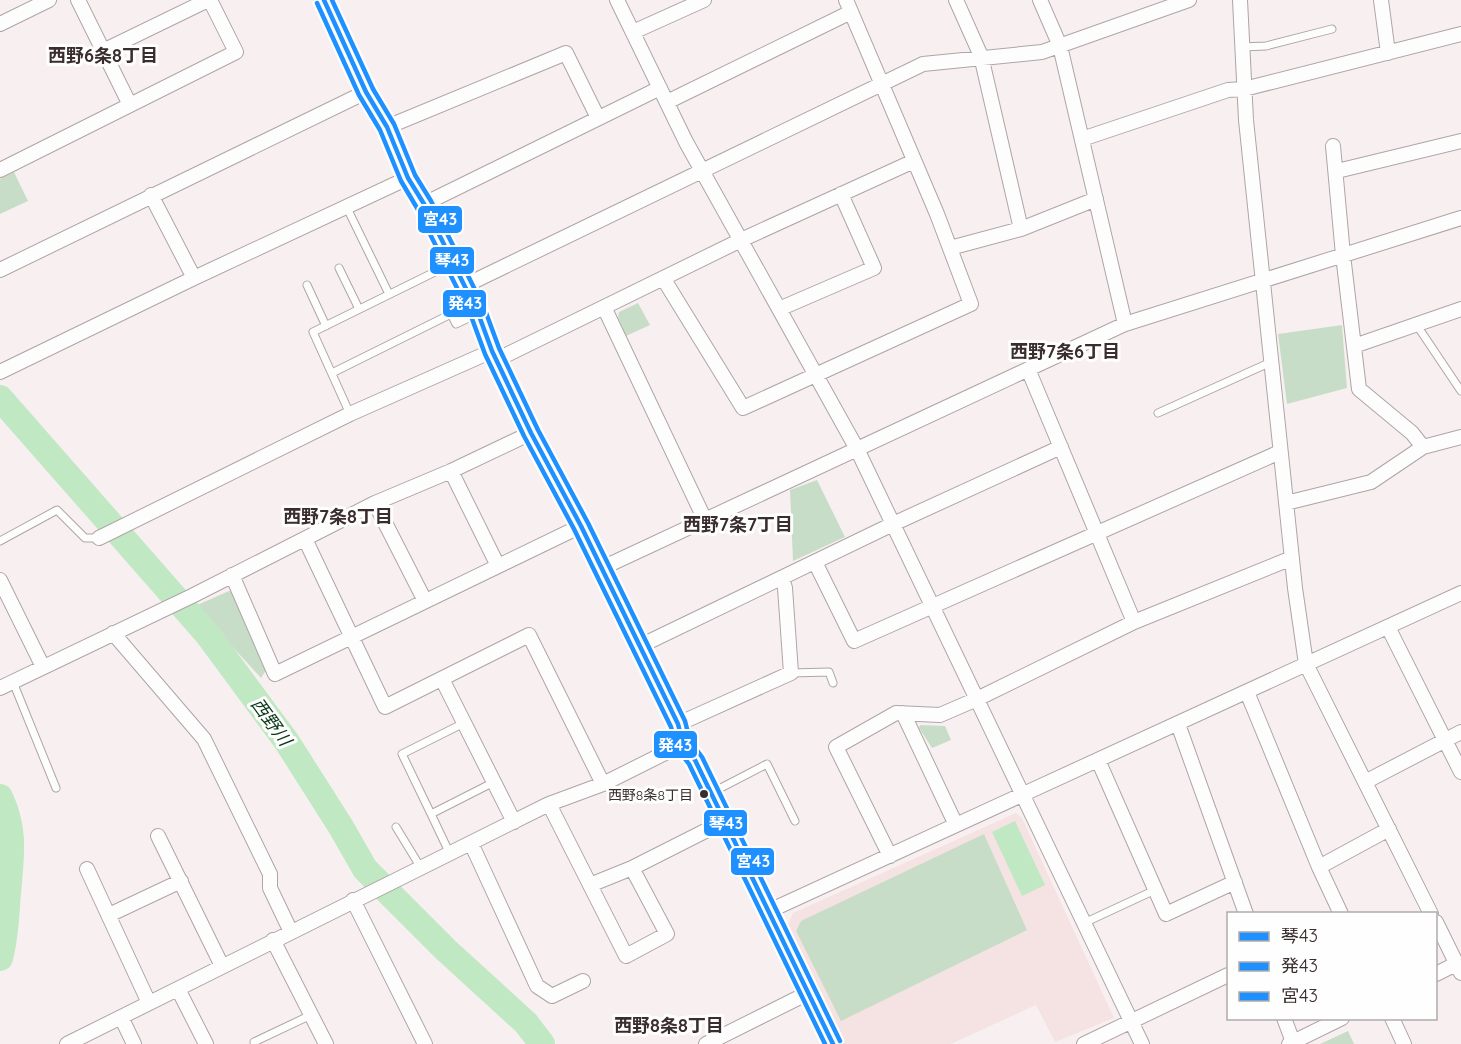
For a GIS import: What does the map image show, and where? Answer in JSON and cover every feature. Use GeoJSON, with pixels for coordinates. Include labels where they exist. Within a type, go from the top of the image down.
{"type":"FeatureCollection","features":[{"type":"Feature","properties":{"kind":"street"},"geometry":{"type":"LineString","coordinates":[[0,24],[49,0]]}},
{"type":"Feature","properties":{"kind":"street"},"geometry":{"type":"LineString","coordinates":[[78,0],[130,105]]}},
{"type":"Feature","properties":{"kind":"street"},"geometry":{"type":"LineString","coordinates":[[0,170],[236,52],[209,0],[103,51]]}},
{"type":"Feature","properties":{"kind":"street"},"geometry":{"type":"LineString","coordinates":[[324,0],[366,92],[387,127],[408,178],[424,204],[478,314],[494,355],[531,433],[602,568],[678,724],[683,744],[695,760],[833,1044]]}},
{"type":"Feature","properties":{"kind":"street"},"geometry":{"type":"LineString","coordinates":[[617,0],[702,171],[857,449],[1142,1044]]}},
{"type":"Feature","properties":{"kind":"street"},"geometry":{"type":"LineString","coordinates":[[633,32],[704,0]]}},
{"type":"Feature","properties":{"kind":"street"},"geometry":{"type":"LineString","coordinates":[[956,0],[981,56],[1021,229]]}},
{"type":"Feature","properties":{"kind":"street"},"geometry":{"type":"LineString","coordinates":[[1040,0],[1060,46],[1125,324]]}},
{"type":"Feature","properties":{"kind":"street"},"geometry":{"type":"LineString","coordinates":[[1240,0],[1246,120],[1270,362],[1295,588],[1306,664],[1430,912]]}},
{"type":"Feature","properties":{"kind":"street"},"geometry":{"type":"LineString","coordinates":[[1381,0],[1388,53]]}},
{"type":"Feature","properties":{"kind":"street"},"geometry":{"type":"LineString","coordinates":[[464,286],[923,64],[1042,51],[1180,1]]}},
{"type":"Feature","properties":{"kind":"street"},"geometry":{"type":"LineString","coordinates":[[663,278],[743,408],[971,304],[849,6],[667,102]]}},
{"type":"Feature","properties":{"kind":"street"},"geometry":{"type":"LineString","coordinates":[[1082,139],[1228,90],[1244,89],[1461,34]]}},
{"type":"Feature","properties":{"kind":"street"},"geometry":{"type":"LineString","coordinates":[[387,127],[566,53],[598,118]]}},
{"type":"Feature","properties":{"kind":"street"},"geometry":{"type":"LineString","coordinates":[[424,204],[660,88]]}},
{"type":"Feature","properties":{"kind":"street"},"geometry":{"type":"LineString","coordinates":[[1,267],[366,92]]}},
{"type":"Feature","properties":{"kind":"street"},"geometry":{"type":"LineString","coordinates":[[1337,171],[1461,141]]}},
{"type":"Feature","properties":{"kind":"street"},"geometry":{"type":"LineString","coordinates":[[1333,146],[1359,389],[1412,433],[1423,447]]}},
{"type":"Feature","properties":{"kind":"street"},"geometry":{"type":"LineString","coordinates":[[99,538],[350,414],[604,307],[741,240],[914,161]]}},
{"type":"Feature","properties":{"kind":"street"},"geometry":{"type":"LineString","coordinates":[[1,372],[194,278],[408,178]]}},
{"type":"Feature","properties":{"kind":"street"},"geometry":{"type":"LineString","coordinates":[[779,309],[874,268],[841,194]]}},
{"type":"Feature","properties":{"kind":"street"},"geometry":{"type":"LineString","coordinates":[[151,195],[194,278]]}},
{"type":"Feature","properties":{"kind":"street"},"geometry":{"type":"LineString","coordinates":[[950,248],[1021,229],[1096,199]]}},
{"type":"Feature","properties":{"kind":"street"},"geometry":{"type":"LineString","coordinates":[[602,568],[1125,324],[1461,218]]}},
{"type":"Feature","properties":{"kind":"street"},"geometry":{"type":"LineString","coordinates":[[604,307],[705,520]]}},
{"type":"Feature","properties":{"kind":"street"},"geometry":{"type":"LineString","coordinates":[[1354,346],[1461,309]]}},
{"type":"Feature","properties":{"kind":"street"},"geometry":{"type":"LineString","coordinates":[[1028,369],[1134,622]]}},
{"type":"Feature","properties":{"kind":"street"},"geometry":{"type":"LineString","coordinates":[[6,685],[192,596],[375,503],[451,471],[531,433]]}},
{"type":"Feature","properties":{"kind":"street"},"geometry":{"type":"LineString","coordinates":[[1286,503],[1371,482],[1423,447],[1461,437]]}},
{"type":"Feature","properties":{"kind":"street"},"geometry":{"type":"LineString","coordinates":[[640,646],[893,524],[1061,447]]}},
{"type":"Feature","properties":{"kind":"street"},"geometry":{"type":"LineString","coordinates":[[815,562],[854,641],[1280,452]]}},
{"type":"Feature","properties":{"kind":"street"},"geometry":{"type":"LineString","coordinates":[[451,471],[498,566]]}},
{"type":"Feature","properties":{"kind":"street"},"geometry":{"type":"LineString","coordinates":[[375,503],[425,602]]}},
{"type":"Feature","properties":{"kind":"street"},"geometry":{"type":"LineString","coordinates":[[232,575],[275,674],[581,526]]}},
{"type":"Feature","properties":{"kind":"street"},"geometry":{"type":"LineString","coordinates":[[305,538],[385,707],[529,635],[603,784]]}},
{"type":"Feature","properties":{"kind":"street"},"geometry":{"type":"LineString","coordinates":[[890,856],[836,747],[896,713],[940,715],[1134,622],[1292,558]]}},
{"type":"Feature","properties":{"kind":"street"},"geometry":{"type":"LineString","coordinates":[[678,724],[791,673],[785,588],[782,578]]}},
{"type":"Feature","properties":{"kind":"street"},"geometry":{"type":"LineString","coordinates":[[0,580],[43,667]]}},
{"type":"Feature","properties":{"kind":"street"},"geometry":{"type":"LineString","coordinates":[[769,911],[1461,593]]}},
{"type":"Feature","properties":{"kind":"street"},"geometry":{"type":"LineString","coordinates":[[1388,627],[1461,772]]}},
{"type":"Feature","properties":{"kind":"street"},"geometry":{"type":"LineString","coordinates":[[113,633],[204,739],[270,874],[270,888],[291,932]]}},
{"type":"Feature","properties":{"kind":"street"},"geometry":{"type":"LineString","coordinates":[[442,679],[514,822]]}},
{"type":"Feature","properties":{"kind":"street"},"geometry":{"type":"LineString","coordinates":[[1246,692],[1340,912]]}},
{"type":"Feature","properties":{"kind":"street"},"geometry":{"type":"LineString","coordinates":[[903,714],[956,825]]}},
{"type":"Feature","properties":{"kind":"street"},"geometry":{"type":"LineString","coordinates":[[1178,723],[1245,912]]}},
{"type":"Feature","properties":{"kind":"street"},"geometry":{"type":"LineString","coordinates":[[1365,782],[1461,732]]}},
{"type":"Feature","properties":{"kind":"street"},"geometry":{"type":"LineString","coordinates":[[67,1044],[549,804],[603,784],[683,744]]}},
{"type":"Feature","properties":{"kind":"street"},"geometry":{"type":"LineString","coordinates":[[1098,760],[1166,914],[1234,882]]}},
{"type":"Feature","properties":{"kind":"street"},"geometry":{"type":"LineString","coordinates":[[549,804],[626,956],[667,934],[632,868]]}},
{"type":"Feature","properties":{"kind":"street"},"geometry":{"type":"LineString","coordinates":[[590,885],[632,868],[725,822]]}},
{"type":"Feature","properties":{"kind":"street"},"geometry":{"type":"LineString","coordinates":[[1319,867],[1389,829]]}},
{"type":"Feature","properties":{"kind":"street"},"geometry":{"type":"LineString","coordinates":[[158,836],[222,966]]}},
{"type":"Feature","properties":{"kind":"street"},"geometry":{"type":"LineString","coordinates":[[471,843],[537,986],[552,996],[583,981]]}},
{"type":"Feature","properties":{"kind":"street"},"geometry":{"type":"LineString","coordinates":[[87,869],[150,1003]]}},
{"type":"Feature","properties":{"kind":"street"},"geometry":{"type":"LineString","coordinates":[[109,915],[181,881]]}},
{"type":"Feature","properties":{"kind":"street"},"geometry":{"type":"LineString","coordinates":[[359,898],[425,1044]]}},
{"type":"Feature","properties":{"kind":"street"},"geometry":{"type":"LineString","coordinates":[[1437,924],[1459,968],[1437,974]]}},
{"type":"Feature","properties":{"kind":"street"},"geometry":{"type":"LineString","coordinates":[[273,940],[326,1044]]}},
{"type":"Feature","properties":{"kind":"street"},"geometry":{"type":"LineString","coordinates":[[1448,948],[1461,940]]}},
{"type":"Feature","properties":{"kind":"street"},"geometry":{"type":"LineString","coordinates":[[1084,1044],[1227,975]]}},
{"type":"Feature","properties":{"kind":"street"},"geometry":{"type":"LineString","coordinates":[[178,989],[206,1044]]}},
{"type":"Feature","properties":{"kind":"street"},"geometry":{"type":"LineString","coordinates":[[706,1044],[808,993]]}},
{"type":"Feature","properties":{"kind":"street"},"geometry":{"type":"LineString","coordinates":[[121,1017],[134,1044]]}},
{"type":"Feature","properties":{"kind":"street"},"geometry":{"type":"LineString","coordinates":[[1285,1020],[1291,1043],[1338,1020]]}},
{"type":"Feature","properties":{"kind":"street"},"geometry":{"type":"LineString","coordinates":[[1393,1020],[1404,1044]]}},
{"type":"Feature","properties":{"kind":"lane"},"geometry":{"type":"LineString","coordinates":[[1242,47],[1266,46],[1332,29]]}},
{"type":"Feature","properties":{"kind":"lane"},"geometry":{"type":"LineString","coordinates":[[347,208],[389,294]]}},
{"type":"Feature","properties":{"kind":"lane"},"geometry":{"type":"LineString","coordinates":[[350,414],[313,332],[453,263]]}},
{"type":"Feature","properties":{"kind":"lane"},"geometry":{"type":"LineString","coordinates":[[339,268],[359,309]]}},
{"type":"Feature","properties":{"kind":"lane"},"geometry":{"type":"LineString","coordinates":[[307,285],[326,326]]}},
{"type":"Feature","properties":{"kind":"lane"},"geometry":{"type":"LineString","coordinates":[[332,374],[451,314],[456,324],[478,314]]}},
{"type":"Feature","properties":{"kind":"lane"},"geometry":{"type":"LineString","coordinates":[[1416,324],[1461,391]]}},
{"type":"Feature","properties":{"kind":"lane"},"geometry":{"type":"LineString","coordinates":[[1158,413],[1270,362]]}},
{"type":"Feature","properties":{"kind":"lane"},"geometry":{"type":"LineString","coordinates":[[0,541],[57,510],[85,538],[99,538]]}},
{"type":"Feature","properties":{"kind":"lane"},"geometry":{"type":"LineString","coordinates":[[791,673],[829,672],[833,683]]}},
{"type":"Feature","properties":{"kind":"lane"},"geometry":{"type":"LineString","coordinates":[[6,685],[56,788]]}},
{"type":"Feature","properties":{"kind":"lane"},"geometry":{"type":"LineString","coordinates":[[450,854],[402,753],[464,723]]}},
{"type":"Feature","properties":{"kind":"lane"},"geometry":{"type":"LineString","coordinates":[[711,793],[767,764],[795,821]]}},
{"type":"Feature","properties":{"kind":"lane"},"geometry":{"type":"LineString","coordinates":[[431,814],[494,782]]}},
{"type":"Feature","properties":{"kind":"lane"},"geometry":{"type":"LineString","coordinates":[[396,827],[421,868]]}},
{"type":"Feature","properties":{"kind":"lane"},"geometry":{"type":"LineString","coordinates":[[1084,923],[1155,890]]}},
{"type":"Feature","properties":{"kind":"lane"},"geometry":{"type":"LineString","coordinates":[[254,1042],[311,1015]]}},
{"type":"Feature","properties":{"kind":"shaded area"},"geometry":{"type":"Polygon","coordinates":[[[14,172],[28,201],[0,214],[0,179],[14,172]]]}},
{"type":"Feature","properties":{"kind":"shaded area"},"geometry":{"type":"Polygon","coordinates":[[[638,303],[650,325],[626,336],[618,317],[619,312],[638,303]]]}},
{"type":"Feature","properties":{"kind":"shaded area"},"geometry":{"type":"Polygon","coordinates":[[[1342,325],[1347,388],[1287,404],[1278,334],[1342,325]]]}},
{"type":"Feature","properties":{"kind":"shaded area"},"geometry":{"type":"Polygon","coordinates":[[[817,480],[845,537],[793,561],[790,490],[817,480]]]}},
{"type":"Feature","properties":{"kind":"shaded area"},"geometry":{"type":"Polygon","coordinates":[[[229,591],[232,592],[268,667],[261,678],[195,606],[229,591]]]}},
{"type":"Feature","properties":{"kind":"shaded area"},"geometry":{"type":"Polygon","coordinates":[[[920,725],[945,726],[951,740],[932,748],[919,728],[920,725]]]}},
{"type":"Feature","properties":{"kind":"shaded area"},"geometry":{"type":"Polygon","coordinates":[[[1016,813],[1022,818],[1114,1018],[1055,1042],[1036,1005],[951,1044],[844,1044],[788,925],[793,913],[1016,813]]]}},
{"type":"Feature","properties":{"kind":"shaded area"},"geometry":{"type":"Polygon","coordinates":[[[1015,821],[1045,885],[1022,896],[992,832],[1015,821]]]}},
{"type":"Feature","properties":{"kind":"shaded area"},"geometry":{"type":"Polygon","coordinates":[[[984,834],[1027,930],[841,1021],[796,931],[801,921],[984,834]]]}},
{"type":"Feature","properties":{"kind":"shaded area"},"geometry":{"type":"Polygon","coordinates":[[[1348,1031],[1354,1044],[1320,1044],[1348,1031]]]}},
{"type":"Feature","properties":{"kind":"waterway","name":"西野川"},"geometry":{"type":"LineString","coordinates":[[0,398],[208,635],[287,742],[365,869],[446,950],[526,1023],[542,1044]]}},
{"type":"Feature","properties":{"kind":"waterway"},"geometry":{"type":"LineString","coordinates":[[0,797],[8,821],[11,844],[6,926],[0,958]]}},
{"type":"Feature","properties":{"kind":"transit line","name":"琴43"},"geometry":{"type":"LineString","coordinates":[[324,0],[366,92],[387,127],[408,178],[424,204],[478,313],[492,351],[531,433],[581,526],[678,724],[683,744],[695,760],[833,1044]]}},
{"type":"Feature","properties":{"kind":"transit line","name":"宮43"},"geometry":{"type":"LineString","coordinates":[[332,0],[373,89],[394,124],[415,175],[431,201],[485,310],[499,348],[538,430],[588,523],[685,721],[690,741],[702,757],[840,1041]]}},
{"type":"Feature","properties":{"kind":"transit line","name":"発43"},"geometry":{"type":"LineString","coordinates":[[317,3],[359,95],[380,130],[401,181],[471,316],[485,354],[524,436],[574,529],[671,727],[676,747],[689,764],[825,1044]]}},
{"type":"Feature","properties":{"kind":"place","name":"西野8条8丁目"},"geometry":{"type":"Point","coordinates":[704,794]}},
{"type":"Feature","properties":{"kind":"district","name":"西野6条8丁目"},"geometry":{"type":"Point","coordinates":[103,56]}},
{"type":"Feature","properties":{"kind":"district","name":"西野7条6丁目"},"geometry":{"type":"Point","coordinates":[1065,352]}},
{"type":"Feature","properties":{"kind":"district","name":"西野7条8丁目"},"geometry":{"type":"Point","coordinates":[338,517]}},
{"type":"Feature","properties":{"kind":"district","name":"西野7条7丁目"},"geometry":{"type":"Point","coordinates":[738,525]}},
{"type":"Feature","properties":{"kind":"district","name":"西野8条8丁目"},"geometry":{"type":"Point","coordinates":[669,1026]}}]}
